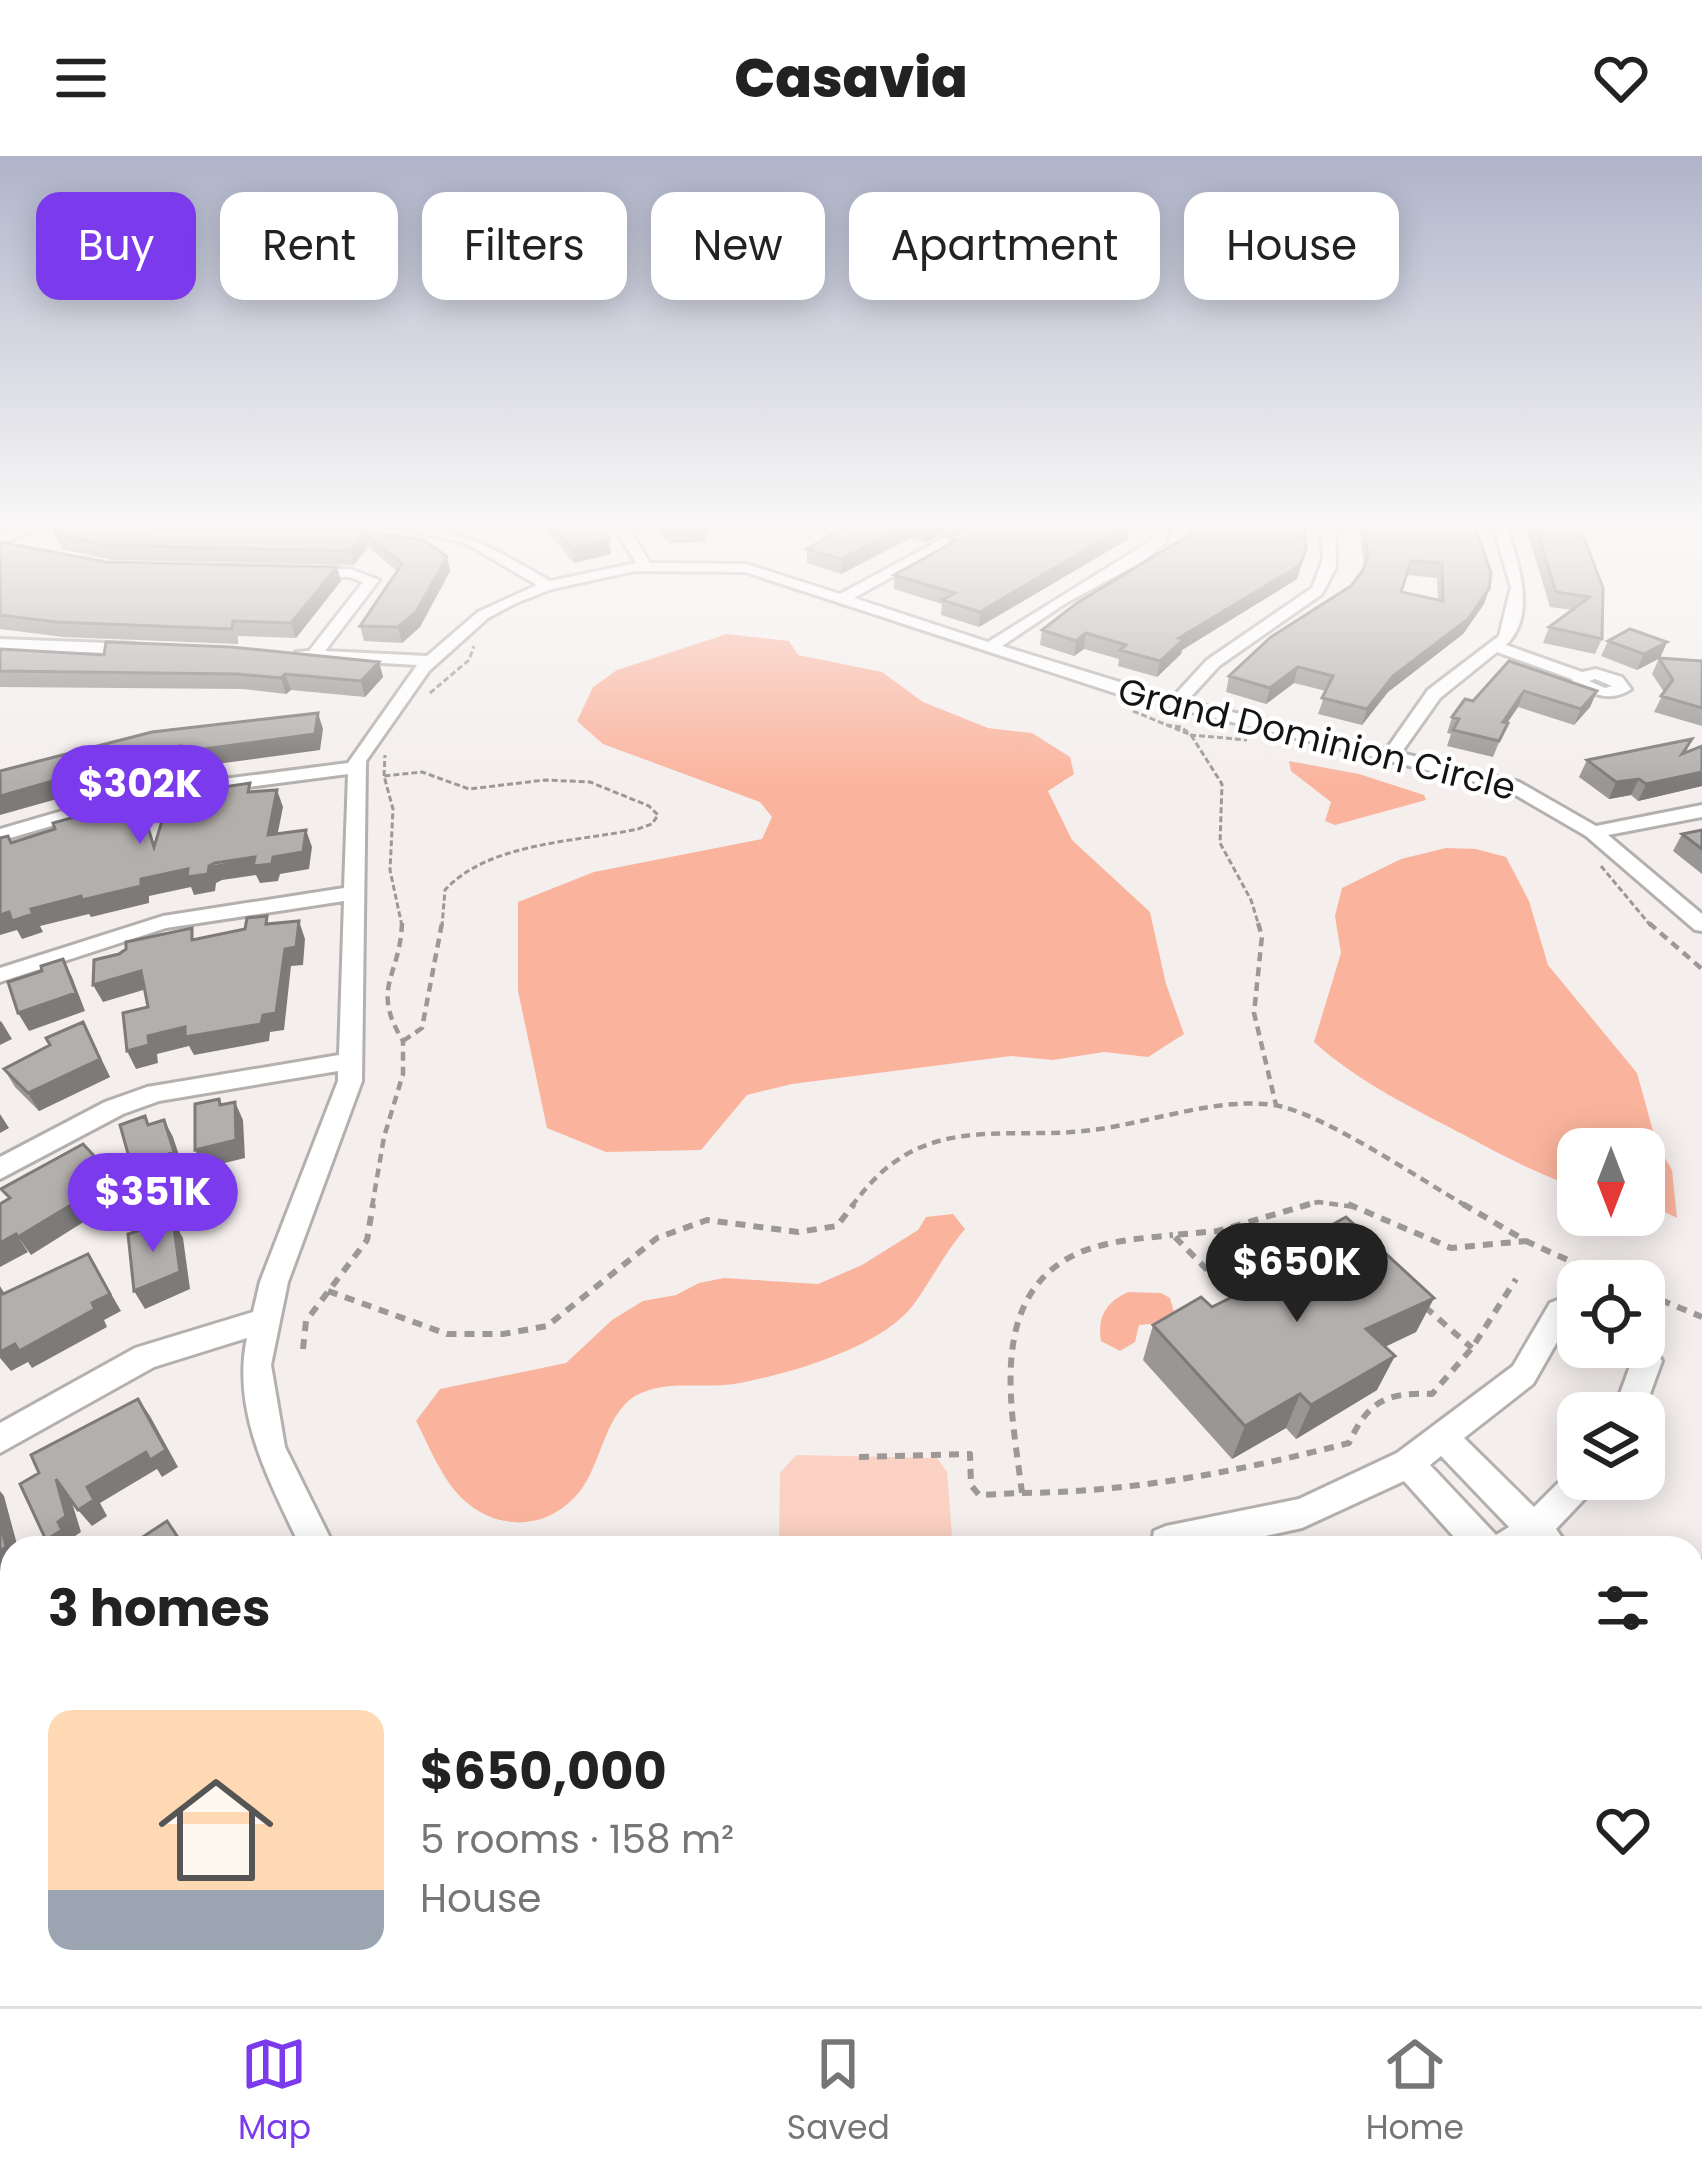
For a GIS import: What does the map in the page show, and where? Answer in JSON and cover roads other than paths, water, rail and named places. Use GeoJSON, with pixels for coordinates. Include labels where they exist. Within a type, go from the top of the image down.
{"type":"FeatureCollection","features":[{"type":"Feature","properties":{"kind":"street"},"geometry":{"type":"LineString","coordinates":[[313,656],[348,610]]}},
{"type":"Feature","properties":{"kind":"street","name":"Grand Dominion Circle"},"geometry":{"type":"LineString","coordinates":[[357,767],[431,661],[493,610]]}},
{"type":"Feature","properties":{"kind":"street","name":"Grand Dominion Circle"},"geometry":{"type":"LineString","coordinates":[[880,610],[1175,704],[1513,786],[1593,832],[1702,925]]}},
{"type":"Feature","properties":{"kind":"street"},"geometry":{"type":"LineString","coordinates":[[991,647],[1046,610]]}},
{"type":"Feature","properties":{"kind":"street"},"geometry":{"type":"LineString","coordinates":[[1175,704],[1213,663],[1289,610]]}},
{"type":"Feature","properties":{"kind":"street"},"geometry":{"type":"LineString","coordinates":[[1390,756],[1434,694],[1506,638],[1513,610]]}},
{"type":"Feature","properties":{"kind":"street"},"geometry":{"type":"LineString","coordinates":[[0,644],[159,650]]}},
{"type":"Feature","properties":{"kind":"street"},"geometry":{"type":"LineString","coordinates":[[1494,646],[1581,677]]}},
{"type":"Feature","properties":{"kind":"street"},"geometry":{"type":"LineString","coordinates":[[284,655],[431,661]]}},
{"type":"Feature","properties":{"kind":"street"},"geometry":{"type":"LineString","coordinates":[[0,835],[131,797],[357,767],[350,1081],[274,1282],[256,1365],[270,1448],[312,1536]]}},
{"type":"Feature","properties":{"kind":"street"},"geometry":{"type":"LineString","coordinates":[[1593,832],[1702,811]]}},
{"type":"Feature","properties":{"kind":"street"},"geometry":{"type":"LineString","coordinates":[[0,975],[163,922],[354,893]]}},
{"type":"Feature","properties":{"kind":"street"},"geometry":{"type":"LineString","coordinates":[[0,1169],[114,1108],[157,1093],[351,1061]]}},
{"type":"Feature","properties":{"kind":"street"},"geometry":{"type":"LineString","coordinates":[[1195,1536],[1302,1514],[1408,1463],[1523,1376],[1557,1316]]}},
{"type":"Feature","properties":{"kind":"street"},"geometry":{"type":"LineString","coordinates":[[0,1439],[145,1357],[266,1320]]}},
{"type":"Feature","properties":{"kind":"street"},"geometry":{"type":"LineString","coordinates":[[1445,1438],[1525,1536]]}},
{"type":"Feature","properties":{"kind":"street"},"geometry":{"type":"LineString","coordinates":[[1408,1463],[1475,1536]]}},
{"type":"Feature","properties":{"kind":"street"},"geometry":{"type":"LineString","coordinates":[[1535,1536],[1565,1500]]}}]}
